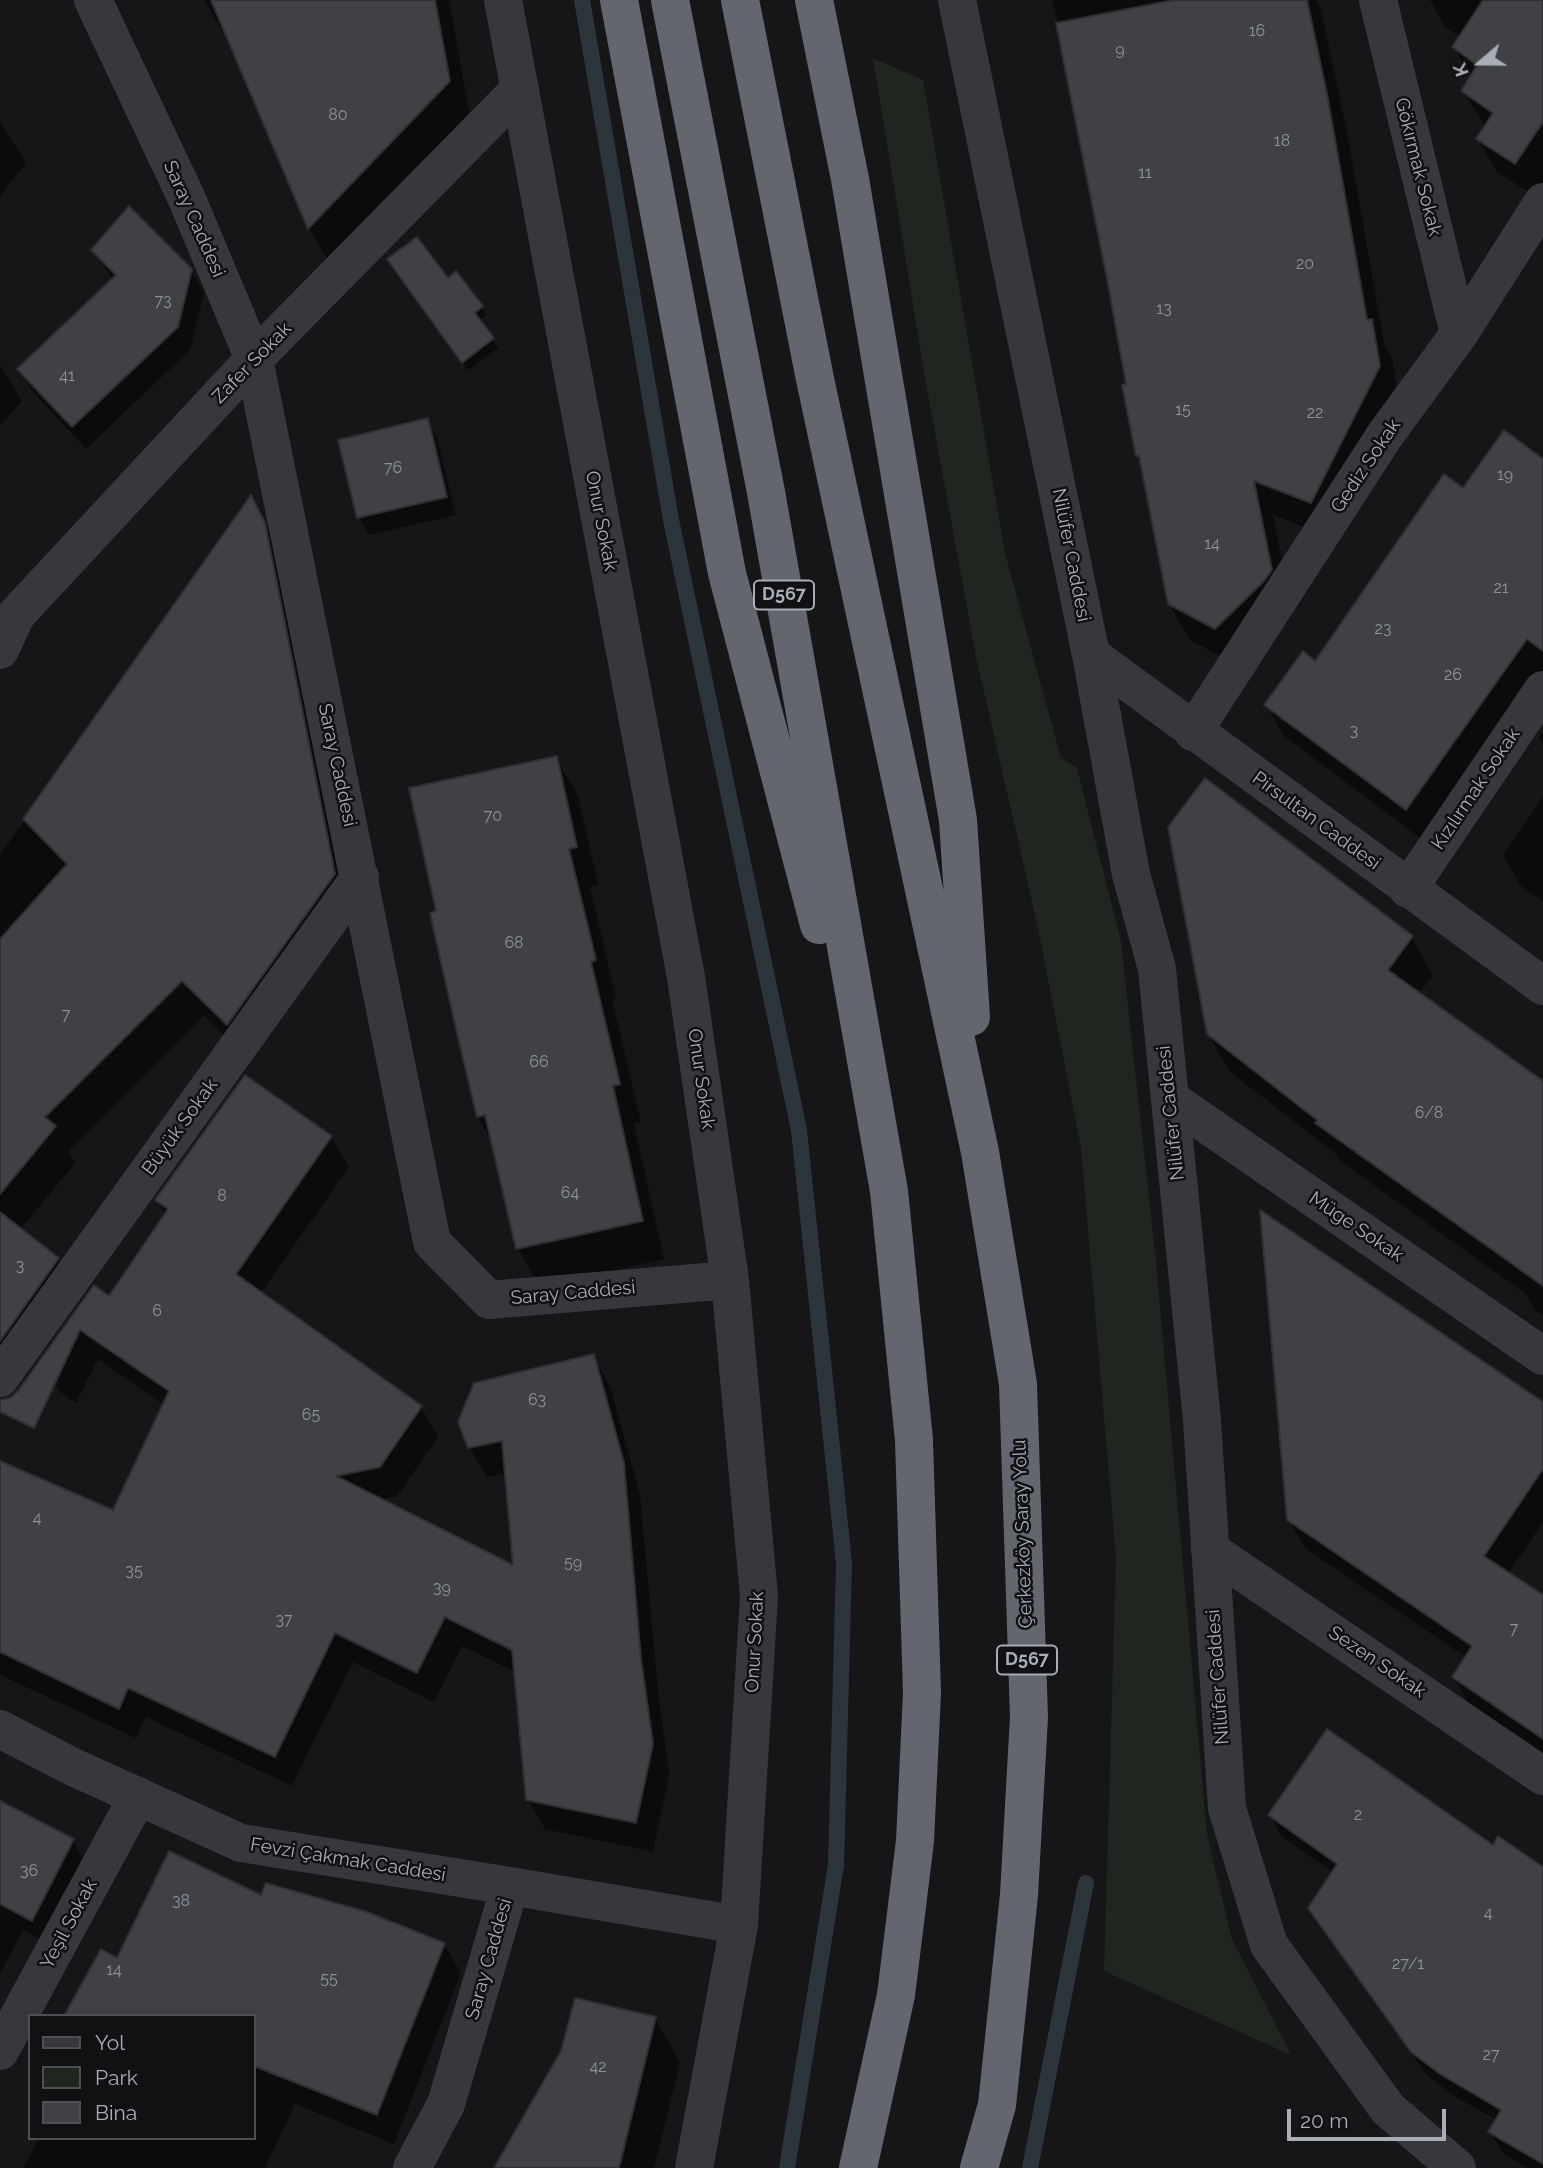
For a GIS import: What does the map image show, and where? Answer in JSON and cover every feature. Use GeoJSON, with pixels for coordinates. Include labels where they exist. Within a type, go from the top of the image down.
{"type":"FeatureCollection","features":[{"type":"Feature","properties":{"kind":"highway"},"geometry":{"type":"LineString","coordinates":[[619,0],[727,573],[889,1191]]}},
{"type":"Feature","properties":{"kind":"highway","name":"D567"},"geometry":{"type":"LineString","coordinates":[[670,0],[766,492],[889,1191],[914,1440],[922,1693],[915,1841],[897,1982],[858,2168]]}},
{"type":"Feature","properties":{"kind":"highway","name":"D567"},"geometry":{"type":"LineString","coordinates":[[740,0],[815,379],[980,1152]]}},
{"type":"Feature","properties":{"kind":"highway"},"geometry":{"type":"LineString","coordinates":[[814,0],[852,193],[958,820],[980,1152]]}},
{"type":"Feature","properties":{"kind":"highway","name":"Çerkezköy Saray Yolu"},"geometry":{"type":"LineString","coordinates":[[979,2168],[997,2105],[1019,1895],[1029,1717],[1018,1384],[980,1152]]}},
{"type":"Feature","properties":{"kind":"street","name":"Saray Caddesi"},"geometry":{"type":"LineString","coordinates":[[93,0],[186,197],[254,359],[432,1242],[489,1300],[730,1280]]}},
{"type":"Feature","properties":{"kind":"street","name":"Onur Sokak"},"geometry":{"type":"LineString","coordinates":[[503,0],[687,977],[730,1280],[759,1596],[739,1925],[694,2168]]}},
{"type":"Feature","properties":{"kind":"street","name":"Nilüfer Caddesi"},"geometry":{"type":"LineString","coordinates":[[957,0],[1091,654],[1131,874],[1157,969],[1202,1420],[1227,1808],[1269,1945],[1388,2109],[1457,2168]]}},
{"type":"Feature","properties":{"kind":"street","name":"Gökırmak Sokak"},"geometry":{"type":"LineString","coordinates":[[1378,0],[1458,334]]}},
{"type":"Feature","properties":{"kind":"street","name":"Zafer Sokak"},"geometry":{"type":"LineString","coordinates":[[0,650],[8,611],[520,89]]}},
{"type":"Feature","properties":{"kind":"street","name":"Gediz Sokak"},"geometry":{"type":"LineString","coordinates":[[1193,732],[1385,435],[1458,334],[1543,202]]}},
{"type":"Feature","properties":{"kind":"street","name":"Pirsultan Caddesi"},"geometry":{"type":"LineString","coordinates":[[1091,654],[1193,732],[1543,985]]}},
{"type":"Feature","properties":{"kind":"street","name":"Kızılırmak Sokak"},"geometry":{"type":"LineString","coordinates":[[1408,889],[1543,690]]}},
{"type":"Feature","properties":{"kind":"street","name":"Büyük Sokak"},"geometry":{"type":"LineString","coordinates":[[0,1378],[360,877]]}},
{"type":"Feature","properties":{"kind":"street","name":"Müge Sokak"},"geometry":{"type":"LineString","coordinates":[[1170,1099],[1543,1356]]}},
{"type":"Feature","properties":{"kind":"street","name":"Sezen Sokak"},"geometry":{"type":"LineString","coordinates":[[1210,1550],[1543,1776]]}},
{"type":"Feature","properties":{"kind":"street","name":"Fevzi Çakmak Caddesi"},"geometry":{"type":"LineString","coordinates":[[0,1729],[241,1843],[510,1886]]}},
{"type":"Feature","properties":{"kind":"street","name":"Yeşil Sokak"},"geometry":{"type":"LineString","coordinates":[[0,2051],[138,1796]]}},
{"type":"Feature","properties":{"kind":"street","name":"Saray Caddesi"},"geometry":{"type":"LineString","coordinates":[[412,2168],[446,2104],[510,1886],[739,1925]]}},
{"type":"Feature","properties":{"kind":"green space"},"geometry":{"type":"Polygon","coordinates":[[[873,58],[923,80],[1005,553],[1061,758],[1077,768],[1121,941],[1156,1262],[1207,1835],[1232,1939],[1291,2055],[1104,1971],[1116,1557],[1081,1148],[1038,928],[976,657],[925,378],[873,58]]]}},
{"type":"Feature","properties":{"kind":"building"},"geometry":{"type":"Polygon","coordinates":[[[211,0],[435,0],[450,81],[308,229],[211,0]]]}},
{"type":"Feature","properties":{"kind":"building"},"geometry":{"type":"Polygon","coordinates":[[[1174,0],[1307,0],[1327,94],[1367,320],[1372,319],[1380,366],[1311,503],[1254,481],[1272,570],[1215,629],[1168,604],[1122,385],[1126,384],[1107,279],[1056,23],[1174,0]]]}},
{"type":"Feature","properties":{"kind":"building"},"geometry":{"type":"Polygon","coordinates":[[[1483,0],[1543,0],[1543,122],[1515,164],[1476,139],[1493,113],[1461,91],[1477,65],[1452,47],[1483,0]]]}},
{"type":"Feature","properties":{"kind":"building"},"geometry":{"type":"Polygon","coordinates":[[[129,206],[192,269],[178,327],[72,427],[17,369],[116,275],[91,250],[129,206]]]}},
{"type":"Feature","properties":{"kind":"building"},"geometry":{"type":"Polygon","coordinates":[[[417,237],[448,278],[456,271],[483,306],[475,313],[494,338],[462,363],[387,259],[417,237]]]}},
{"type":"Feature","properties":{"kind":"building"},"geometry":{"type":"Polygon","coordinates":[[[428,418],[447,497],[357,518],[338,440],[428,418]]]}},
{"type":"Feature","properties":{"kind":"building"},"geometry":{"type":"Polygon","coordinates":[[[1504,430],[1543,459],[1543,651],[1527,639],[1406,810],[1264,705],[1303,651],[1315,661],[1444,474],[1463,488],[1504,430]]]}},
{"type":"Feature","properties":{"kind":"building"},"geometry":{"type":"Polygon","coordinates":[[[251,495],[265,523],[335,874],[227,1025],[182,981],[45,1117],[56,1126],[0,1194],[0,939],[67,864],[23,819],[251,495]]]}},
{"type":"Feature","properties":{"kind":"building"},"geometry":{"type":"Polygon","coordinates":[[[557,756],[577,847],[569,849],[596,960],[591,962],[620,1084],[613,1086],[643,1221],[516,1249],[485,1115],[477,1117],[456,1029],[430,913],[436,911],[409,788],[557,756]]]}},
{"type":"Feature","properties":{"kind":"building"},"geometry":{"type":"Polygon","coordinates":[[[1205,778],[1413,936],[1388,970],[1543,1081],[1543,1286],[1315,1123],[1317,1120],[1207,1034],[1168,827],[1205,778]]]}},
{"type":"Feature","properties":{"kind":"building"},"geometry":{"type":"Polygon","coordinates":[[[245,1075],[332,1136],[236,1274],[422,1406],[380,1467],[336,1476],[513,1565],[502,1441],[468,1448],[458,1422],[474,1383],[594,1354],[624,1463],[641,1659],[653,1744],[636,1823],[526,1800],[512,1650],[445,1617],[417,1673],[335,1633],[275,1757],[128,1688],[119,1709],[0,1652],[0,1461],[113,1510],[169,1391],[80,1330],[34,1428],[0,1412],[0,1400],[10,1398],[18,1391],[94,1285],[109,1296],[168,1209],[155,1200],[245,1075]]]}},
{"type":"Feature","properties":{"kind":"building"},"geometry":{"type":"Polygon","coordinates":[[[1260,1210],[1543,1402],[1543,1469],[1484,1556],[1543,1595],[1543,1739],[1452,1677],[1472,1646],[1287,1520],[1260,1210]]]}},
{"type":"Feature","properties":{"kind":"building"},"geometry":{"type":"Polygon","coordinates":[[[0,1212],[59,1258],[0,1341],[0,1212]]]}},
{"type":"Feature","properties":{"kind":"building"},"geometry":{"type":"Polygon","coordinates":[[[1327,1729],[1493,1845],[1498,1836],[1543,1867],[1543,2164],[1488,2132],[1501,2110],[1440,2074],[1411,2052],[1308,1908],[1337,1864],[1268,1815],[1327,1729]]]}},
{"type":"Feature","properties":{"kind":"building"},"geometry":{"type":"Polygon","coordinates":[[[0,1801],[74,1839],[32,1921],[0,1904],[0,1801]]]}},
{"type":"Feature","properties":{"kind":"building"},"geometry":{"type":"Polygon","coordinates":[[[169,1851],[261,1895],[266,1883],[367,1912],[445,1943],[377,2115],[256,2067],[256,2014],[65,2014],[101,1949],[117,1958],[169,1851]]]}},
{"type":"Feature","properties":{"kind":"building"},"geometry":{"type":"Polygon","coordinates":[[[575,1998],[656,2017],[619,2168],[494,2168],[561,2051],[575,1998]]]}},
{"type":"Feature","properties":{"kind":"waterway"},"geometry":{"type":"LineString","coordinates":[[582,0],[671,520],[799,1130],[844,1563],[836,1865],[787,2168]]}},
{"type":"Feature","properties":{"kind":"waterway"},"geometry":{"type":"LineString","coordinates":[[1030,2168],[1086,1883]]}}]}
